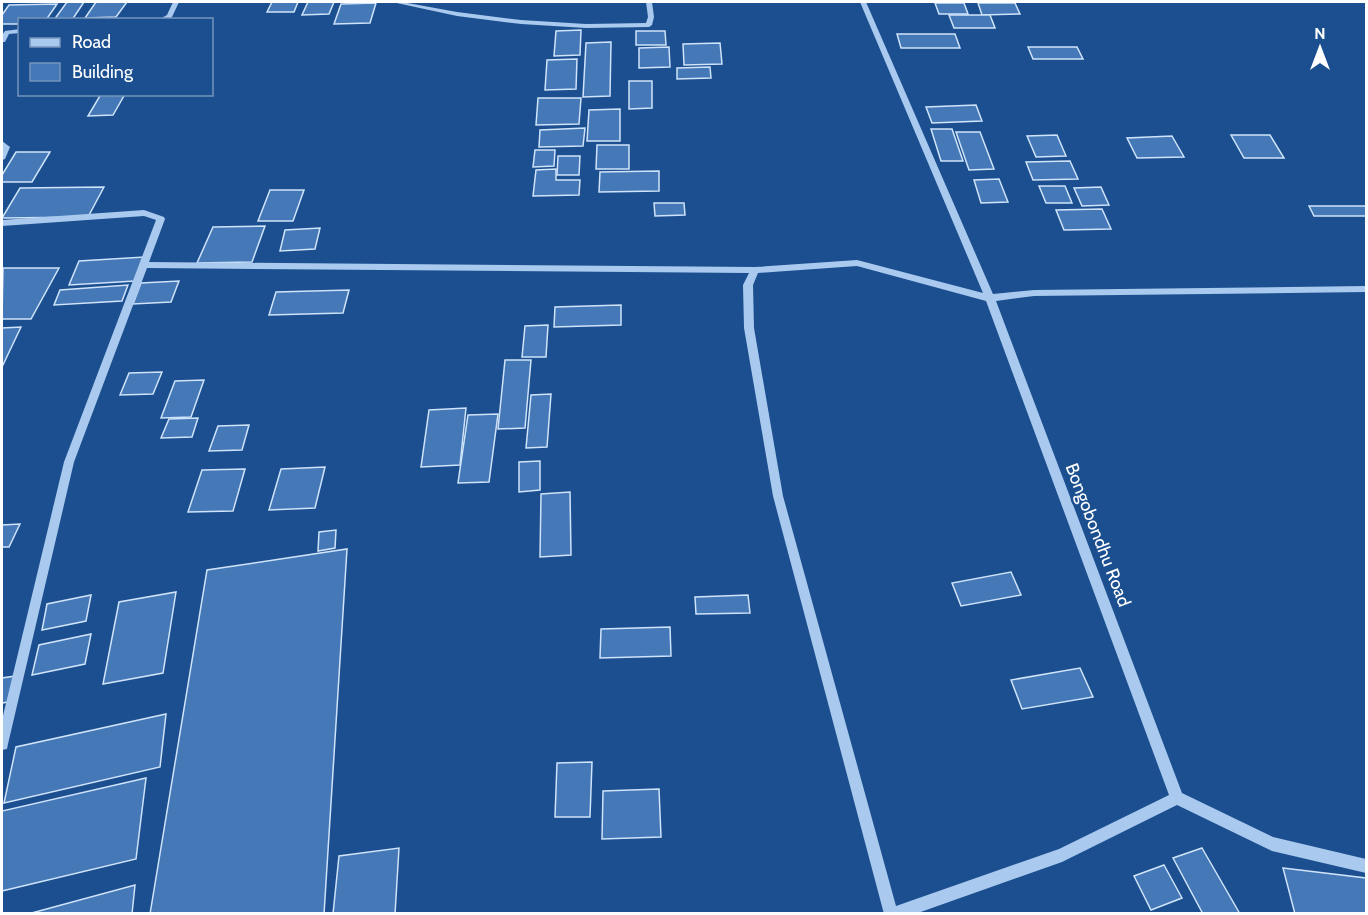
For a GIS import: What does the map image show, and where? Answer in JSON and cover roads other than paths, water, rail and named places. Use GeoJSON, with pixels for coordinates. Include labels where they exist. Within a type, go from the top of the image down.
{"type":"FeatureCollection","features":[{"type":"Feature","properties":{"kind":"street"},"geometry":{"type":"LineString","coordinates":[[166,18],[170,16],[176,2]]}},
{"type":"Feature","properties":{"kind":"street"},"geometry":{"type":"LineString","coordinates":[[395,2],[534,23],[628,26],[649,25],[651,17],[649,2]]}},
{"type":"Feature","properties":{"kind":"street","name":"Bongobondhu Road"},"geometry":{"type":"LineString","coordinates":[[863,2],[990,298],[1177,798]]}},
{"type":"Feature","properties":{"kind":"street"},"geometry":{"type":"LineString","coordinates":[[2,40],[7,32],[18,31]]}},
{"type":"Feature","properties":{"kind":"street"},"geometry":{"type":"LineString","coordinates":[[2,144],[6,147],[2,157]]}},
{"type":"Feature","properties":{"kind":"street"},"geometry":{"type":"LineString","coordinates":[[2,223],[144,213],[161,219],[69,462],[2,744]]}},
{"type":"Feature","properties":{"kind":"street"},"geometry":{"type":"LineString","coordinates":[[143,265],[755,270],[856,263],[990,298],[1045,293],[1366,289]]}},
{"type":"Feature","properties":{"kind":"street"},"geometry":{"type":"LineString","coordinates":[[755,270],[748,285],[749,328],[778,495],[892,914],[1062,855],[1177,798],[1272,844],[1366,866]]}}]}
